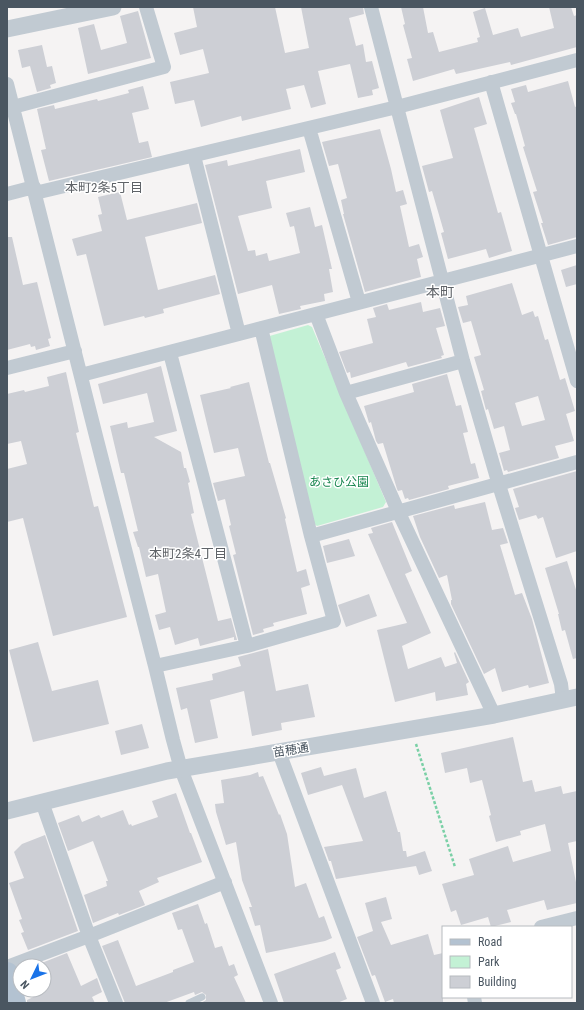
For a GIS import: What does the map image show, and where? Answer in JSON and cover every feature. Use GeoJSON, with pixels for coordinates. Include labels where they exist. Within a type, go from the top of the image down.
{"type":"FeatureCollection","features":[{"type":"Feature","properties":{"kind":"main road"},"geometry":{"type":"LineString","coordinates":[[7,972],[15,1003]]}},
{"type":"Feature","properties":{"kind":"street"},"geometry":{"type":"LineString","coordinates":[[7,29],[113,7]]}},
{"type":"Feature","properties":{"kind":"street"},"geometry":{"type":"LineString","coordinates":[[13,107],[164,67],[146,7]]}},
{"type":"Feature","properties":{"kind":"street"},"geometry":{"type":"LineString","coordinates":[[371,7],[463,361],[499,485],[561,684],[570,698]]}},
{"type":"Feature","properties":{"kind":"street"},"geometry":{"type":"LineString","coordinates":[[7,194],[34,190],[194,156],[397,107],[577,60]]}},
{"type":"Feature","properties":{"kind":"street"},"geometry":{"type":"LineString","coordinates":[[491,82],[577,381]]}},
{"type":"Feature","properties":{"kind":"street"},"geometry":{"type":"LineString","coordinates":[[7,84],[181,769],[271,1003]]}},
{"type":"Feature","properties":{"kind":"street"},"geometry":{"type":"LineString","coordinates":[[309,128],[359,302]]}},
{"type":"Feature","properties":{"kind":"street"},"geometry":{"type":"LineString","coordinates":[[194,156],[240,334]]}},
{"type":"Feature","properties":{"kind":"street"},"geometry":{"type":"LineString","coordinates":[[81,375],[577,246]]}},
{"type":"Feature","properties":{"kind":"street"},"geometry":{"type":"LineString","coordinates":[[316,314],[346,393],[398,511],[494,715]]}},
{"type":"Feature","properties":{"kind":"street"},"geometry":{"type":"LineString","coordinates":[[155,666],[247,646],[334,621],[310,536],[261,328]]}},
{"type":"Feature","properties":{"kind":"street"},"geometry":{"type":"LineString","coordinates":[[7,368],[75,351]]}},
{"type":"Feature","properties":{"kind":"street"},"geometry":{"type":"LineString","coordinates":[[170,353],[247,646]]}},
{"type":"Feature","properties":{"kind":"street"},"geometry":{"type":"LineString","coordinates":[[346,393],[463,361]]}},
{"type":"Feature","properties":{"kind":"street"},"geometry":{"type":"LineString","coordinates":[[310,536],[398,511],[499,485],[577,462]]}},
{"type":"Feature","properties":{"kind":"street","name":"苗穂通"},"geometry":{"type":"LineString","coordinates":[[7,811],[166,771],[494,715],[570,698]]}},
{"type":"Feature","properties":{"kind":"street"},"geometry":{"type":"LineString","coordinates":[[279,752],[363,972],[373,1003]]}},
{"type":"Feature","properties":{"kind":"street"},"geometry":{"type":"LineString","coordinates":[[42,802],[89,936],[116,1003]]}},
{"type":"Feature","properties":{"kind":"street"},"geometry":{"type":"LineString","coordinates":[[7,967],[225,882]]}},
{"type":"Feature","properties":{"kind":"street"},"geometry":{"type":"LineString","coordinates":[[545,926],[577,918]]}},
{"type":"Feature","properties":{"kind":"lane"},"geometry":{"type":"LineString","coordinates":[[189,1003],[202,997]]}},
{"type":"Feature","properties":{"kind":"path"},"geometry":{"type":"LineString","coordinates":[[415,740],[455,867]]}},
{"type":"Feature","properties":{"kind":"green space","name":"あさひ公園"},"geometry":{"type":"Polygon","coordinates":[[[308,325],[312,327],[386,502],[383,507],[317,526],[312,522],[266,337],[308,325]]]}},
{"type":"Feature","properties":{"kind":"building"},"geometry":{"type":"Polygon","coordinates":[[[193,7],[275,7],[285,53],[309,48],[301,7],[363,7],[364,14],[349,18],[356,46],[363,44],[366,62],[372,61],[379,88],[372,90],[373,95],[358,98],[350,64],[318,71],[326,104],[311,108],[304,85],[286,89],[291,109],[242,121],[241,116],[201,127],[194,100],[175,104],[170,82],[209,73],[203,49],[180,55],[174,33],[197,27],[193,7]]]}},
{"type":"Feature","properties":{"kind":"building"},"geometry":{"type":"Polygon","coordinates":[[[401,7],[423,7],[428,33],[433,32],[439,52],[478,42],[477,38],[480,37],[473,12],[485,8],[493,35],[518,28],[521,37],[554,28],[549,7],[571,7],[574,16],[577,15],[577,47],[511,65],[510,62],[456,74],[454,69],[413,81],[407,59],[412,58],[403,25],[405,24],[401,7]]]}},
{"type":"Feature","properties":{"kind":"building"},"geometry":{"type":"Polygon","coordinates":[[[138,11],[151,58],[88,74],[78,28],[94,24],[101,50],[127,43],[120,16],[138,11]]]}},
{"type":"Feature","properties":{"kind":"building"},"geometry":{"type":"Polygon","coordinates":[[[42,45],[47,67],[52,66],[56,83],[50,85],[51,88],[37,92],[30,66],[22,68],[18,50],[42,45]]]}},
{"type":"Feature","properties":{"kind":"building"},"geometry":{"type":"Polygon","coordinates":[[[568,81],[575,107],[577,106],[577,237],[548,245],[533,192],[537,191],[523,147],[525,146],[516,114],[511,103],[515,102],[511,89],[526,85],[528,92],[568,81]]]}},
{"type":"Feature","properties":{"kind":"building"},"geometry":{"type":"Polygon","coordinates":[[[143,86],[149,109],[132,113],[139,143],[148,141],[152,157],[49,181],[41,150],[46,149],[37,109],[54,105],[55,109],[97,99],[98,101],[129,93],[128,90],[143,86]]]}},
{"type":"Feature","properties":{"kind":"building"},"geometry":{"type":"Polygon","coordinates":[[[479,97],[487,124],[474,128],[498,213],[501,212],[512,251],[489,258],[486,249],[448,259],[441,233],[444,232],[432,191],[429,192],[422,166],[453,158],[440,110],[479,97]]]}},
{"type":"Feature","properties":{"kind":"building"},"geometry":{"type":"Polygon","coordinates":[[[380,129],[396,192],[403,190],[407,204],[400,206],[409,247],[419,244],[423,257],[417,259],[421,277],[365,292],[343,214],[341,200],[347,198],[338,164],[329,166],[322,142],[380,129]]]}},
{"type":"Feature","properties":{"kind":"building"},"geometry":{"type":"Polygon","coordinates":[[[300,149],[305,172],[266,181],[272,208],[238,216],[248,251],[255,250],[256,256],[267,253],[269,261],[300,253],[294,226],[290,227],[286,213],[310,207],[315,227],[322,225],[332,269],[329,269],[333,292],[324,294],[325,301],[300,306],[301,309],[279,314],[272,285],[238,294],[205,165],[227,160],[228,166],[300,149]]]}},
{"type":"Feature","properties":{"kind":"building"},"geometry":{"type":"Polygon","coordinates":[[[120,192],[127,220],[197,203],[202,223],[145,237],[158,290],[215,275],[220,294],[163,309],[164,313],[145,318],[144,316],[104,326],[86,254],[77,256],[72,239],[102,231],[98,215],[102,214],[98,197],[120,192]]]}},
{"type":"Feature","properties":{"kind":"building"},"geometry":{"type":"Polygon","coordinates":[[[7,237],[12,237],[23,285],[37,282],[51,338],[48,339],[50,346],[36,350],[35,346],[31,347],[30,344],[7,350],[7,237]]]}},
{"type":"Feature","properties":{"kind":"building"},"geometry":{"type":"Polygon","coordinates":[[[577,265],[577,284],[566,287],[561,270],[577,265]]]}},
{"type":"Feature","properties":{"kind":"building"},"geometry":{"type":"Polygon","coordinates":[[[512,283],[522,315],[533,311],[535,317],[538,316],[545,340],[548,339],[560,380],[565,378],[575,411],[566,414],[574,441],[555,446],[559,458],[508,472],[507,470],[504,471],[499,453],[510,450],[504,426],[494,429],[488,409],[486,410],[481,391],[484,390],[474,357],[481,355],[471,321],[463,323],[458,307],[468,305],[466,296],[512,283]],[[538,396],[515,403],[522,426],[545,420],[538,396]]]}},
{"type":"Feature","properties":{"kind":"building"},"geometry":{"type":"Polygon","coordinates":[[[421,302],[423,312],[440,308],[445,326],[436,328],[444,355],[441,356],[442,358],[408,367],[406,362],[351,378],[350,372],[347,373],[339,352],[373,343],[367,319],[376,317],[373,308],[387,304],[389,310],[421,302]]]}},
{"type":"Feature","properties":{"kind":"building"},"geometry":{"type":"Polygon","coordinates":[[[161,366],[177,431],[154,437],[181,452],[184,468],[186,468],[190,482],[188,483],[194,513],[191,514],[218,621],[231,618],[237,640],[234,640],[234,637],[200,646],[198,638],[175,645],[170,627],[159,630],[155,615],[166,612],[158,574],[146,577],[139,547],[133,532],[138,531],[124,473],[121,473],[110,426],[127,422],[128,428],[154,422],[147,393],[103,404],[98,384],[161,366]]]}},
{"type":"Feature","properties":{"kind":"building"},"geometry":{"type":"Polygon","coordinates":[[[66,372],[79,432],[76,433],[94,507],[98,506],[127,617],[53,636],[23,518],[7,522],[7,469],[27,464],[21,441],[7,444],[7,394],[24,390],[25,392],[49,386],[47,377],[66,372]]]}},
{"type":"Feature","properties":{"kind":"building"},"geometry":{"type":"Polygon","coordinates":[[[447,374],[456,406],[461,405],[468,432],[463,433],[471,464],[475,463],[479,478],[448,486],[449,489],[409,500],[408,498],[405,499],[402,490],[398,491],[397,489],[383,443],[378,444],[376,441],[371,422],[369,423],[364,406],[414,392],[412,384],[447,374]]]}},
{"type":"Feature","properties":{"kind":"building"},"geometry":{"type":"Polygon","coordinates":[[[249,382],[269,463],[286,518],[297,572],[306,569],[310,585],[301,588],[307,614],[273,623],[274,626],[263,629],[264,632],[253,635],[233,555],[236,554],[229,526],[231,525],[225,499],[218,501],[213,483],[245,476],[238,448],[214,453],[200,395],[249,382]]]}},
{"type":"Feature","properties":{"kind":"building"},"geometry":{"type":"Polygon","coordinates":[[[577,471],[577,551],[556,558],[543,517],[538,519],[536,515],[519,520],[515,508],[519,507],[513,489],[577,471]]]}},
{"type":"Feature","properties":{"kind":"building"},"geometry":{"type":"Polygon","coordinates":[[[485,502],[492,530],[503,528],[508,543],[500,545],[515,595],[522,593],[532,619],[549,683],[529,688],[528,685],[502,692],[495,668],[484,674],[451,604],[452,600],[447,575],[439,578],[420,537],[413,516],[454,505],[455,509],[485,502]]]}},
{"type":"Feature","properties":{"kind":"building"},"geometry":{"type":"Polygon","coordinates":[[[392,522],[412,571],[405,574],[431,633],[402,646],[408,669],[441,657],[445,667],[457,663],[455,652],[469,682],[466,684],[468,695],[436,701],[435,692],[395,702],[377,630],[407,623],[368,534],[373,533],[371,528],[392,522]]]}},
{"type":"Feature","properties":{"kind":"building"},"geometry":{"type":"Polygon","coordinates":[[[349,539],[355,556],[327,563],[323,546],[349,539]]]}},
{"type":"Feature","properties":{"kind":"building"},"geometry":{"type":"Polygon","coordinates":[[[567,561],[577,593],[577,658],[573,659],[565,630],[562,631],[559,614],[545,568],[567,561]]]}},
{"type":"Feature","properties":{"kind":"building"},"geometry":{"type":"Polygon","coordinates":[[[369,594],[377,616],[346,627],[338,605],[369,594]]]}},
{"type":"Feature","properties":{"kind":"building"},"geometry":{"type":"Polygon","coordinates":[[[38,642],[52,691],[98,680],[109,724],[33,742],[9,650],[38,642]]]}},
{"type":"Feature","properties":{"kind":"building"},"geometry":{"type":"Polygon","coordinates":[[[268,649],[276,691],[308,684],[315,717],[281,723],[282,730],[252,736],[244,691],[210,700],[218,738],[195,743],[187,708],[181,710],[176,688],[213,680],[212,674],[241,666],[238,657],[268,649]]]}},
{"type":"Feature","properties":{"kind":"building"},"geometry":{"type":"Polygon","coordinates":[[[142,724],[149,748],[121,755],[115,731],[142,724]]]}},
{"type":"Feature","properties":{"kind":"building"},"geometry":{"type":"Polygon","coordinates":[[[513,737],[523,782],[532,780],[535,792],[561,786],[563,794],[577,791],[577,841],[568,843],[577,887],[577,903],[547,910],[544,900],[507,910],[511,922],[491,926],[488,917],[461,925],[456,910],[451,912],[442,884],[474,875],[469,859],[508,846],[513,862],[551,851],[545,824],[520,831],[521,835],[496,842],[482,780],[470,783],[467,768],[445,773],[441,753],[513,737]]]}},
{"type":"Feature","properties":{"kind":"building"},"geometry":{"type":"Polygon","coordinates":[[[321,767],[324,776],[356,768],[364,798],[386,791],[398,832],[400,832],[403,851],[406,851],[407,857],[425,851],[432,871],[419,875],[416,866],[336,879],[331,861],[329,861],[324,847],[363,841],[342,785],[308,795],[301,773],[321,767]]]}},
{"type":"Feature","properties":{"kind":"building"},"geometry":{"type":"Polygon","coordinates":[[[258,772],[259,777],[263,776],[287,834],[295,887],[306,883],[319,918],[324,916],[332,938],[325,941],[266,953],[260,925],[255,926],[249,907],[252,907],[242,880],[236,842],[226,845],[215,804],[224,803],[221,780],[250,775],[258,772]]]}},
{"type":"Feature","properties":{"kind":"building"},"geometry":{"type":"Polygon","coordinates":[[[176,793],[202,862],[157,878],[159,882],[139,891],[145,905],[119,915],[118,913],[93,923],[84,895],[107,886],[106,881],[108,881],[93,841],[68,851],[58,823],[79,815],[82,822],[99,815],[101,818],[123,810],[129,825],[131,824],[132,826],[158,817],[152,801],[176,793]]]}},
{"type":"Feature","properties":{"kind":"building"},"geometry":{"type":"Polygon","coordinates":[[[45,835],[78,931],[28,950],[21,933],[24,932],[19,920],[22,919],[9,883],[24,878],[14,852],[22,844],[45,835]]]}},
{"type":"Feature","properties":{"kind":"building"},"geometry":{"type":"Polygon","coordinates":[[[386,897],[392,919],[381,922],[391,945],[428,934],[434,955],[442,953],[443,1003],[394,1003],[393,999],[385,1002],[375,975],[372,976],[357,937],[373,931],[365,903],[386,897]]]}},
{"type":"Feature","properties":{"kind":"building"},"geometry":{"type":"Polygon","coordinates":[[[198,904],[205,924],[207,923],[215,948],[222,946],[229,966],[234,964],[238,975],[234,977],[246,1003],[201,1003],[206,1000],[206,995],[202,992],[195,995],[194,992],[164,1003],[125,1003],[102,946],[118,940],[136,986],[173,972],[173,970],[194,962],[182,929],[178,930],[172,913],[198,904]]]}},
{"type":"Feature","properties":{"kind":"building"},"geometry":{"type":"Polygon","coordinates":[[[335,952],[341,968],[336,970],[347,999],[337,1003],[284,1003],[274,974],[335,952]]]}},
{"type":"Feature","properties":{"kind":"building"},"geometry":{"type":"Polygon","coordinates":[[[67,953],[81,986],[97,978],[102,992],[92,997],[95,1003],[27,1003],[27,1000],[31,998],[52,998],[52,959],[67,953]]]}},
{"type":"Feature","properties":{"kind":"district","name":"本町2条5丁目"},"geometry":{"type":"Point","coordinates":[104,187]}},
{"type":"Feature","properties":{"kind":"district","name":"本町"},"geometry":{"type":"Point","coordinates":[440,292]}},
{"type":"Feature","properties":{"kind":"district","name":"本町2条4丁目"},"geometry":{"type":"Point","coordinates":[188,553]}}]}
